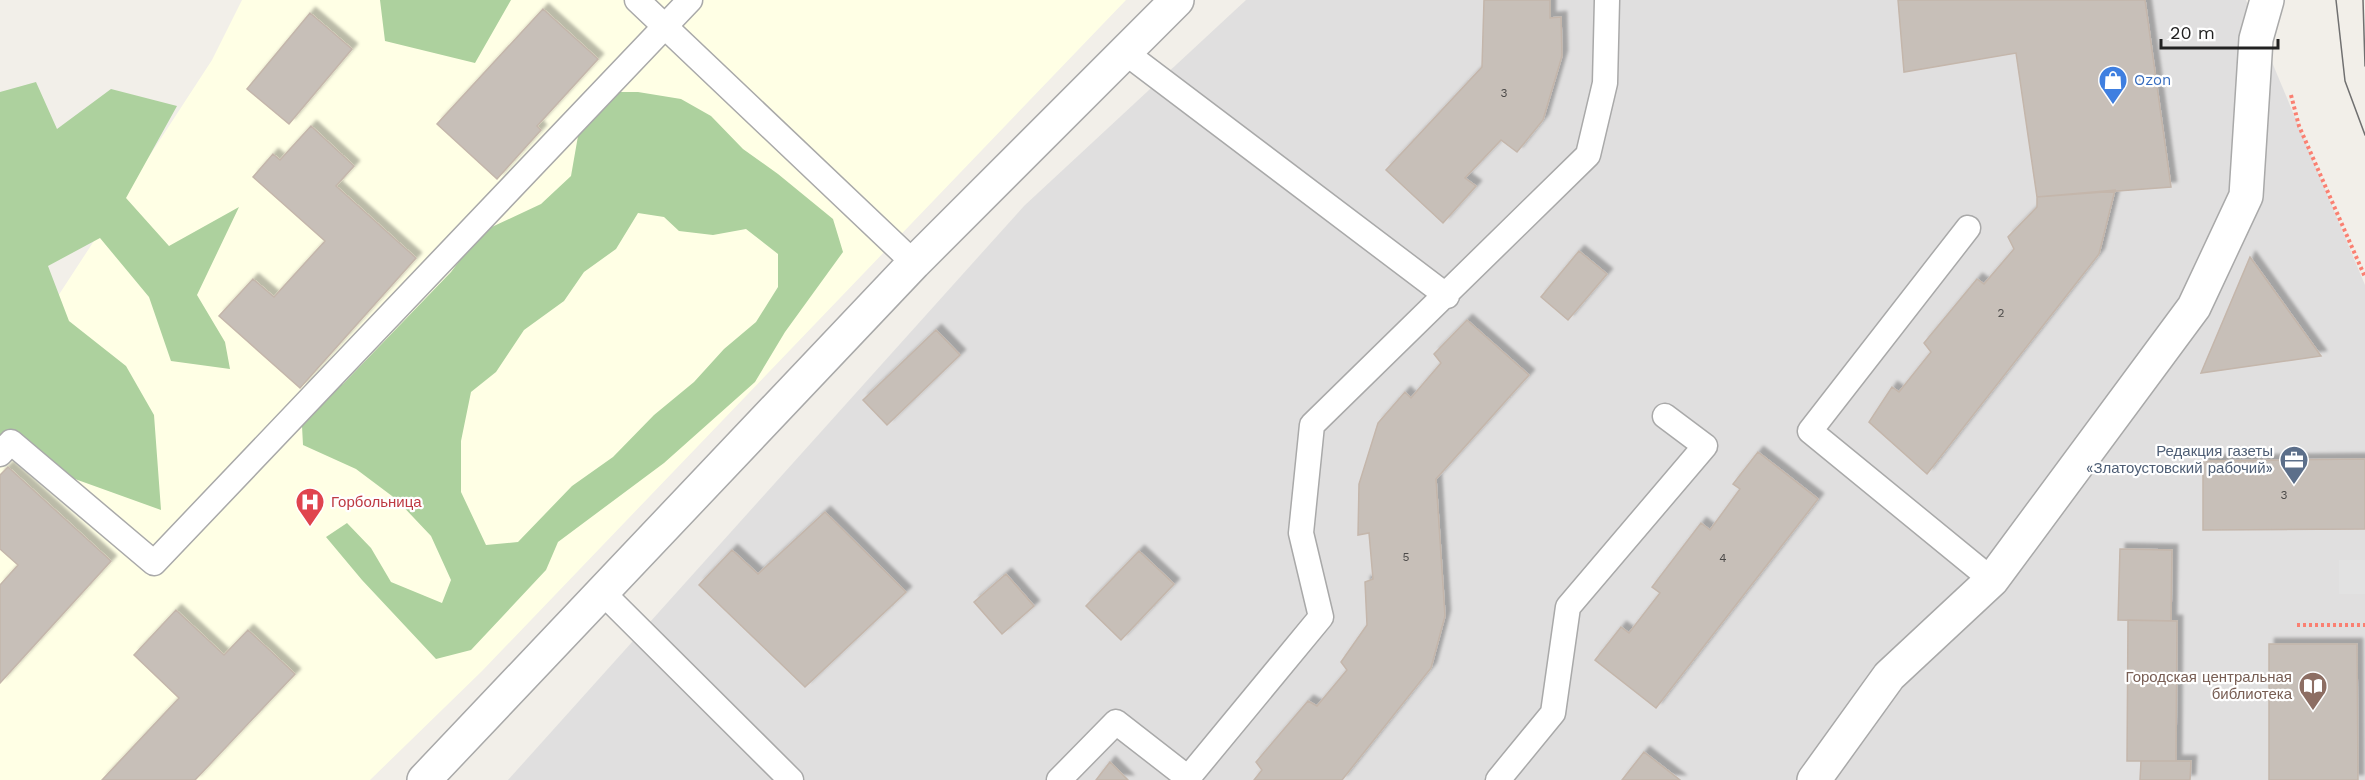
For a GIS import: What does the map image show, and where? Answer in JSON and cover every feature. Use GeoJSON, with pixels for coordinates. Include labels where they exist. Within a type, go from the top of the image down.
{"type":"FeatureCollection","features":[{"type":"Feature","properties":{"kind":"street"},"geometry":{"type":"LineString","coordinates":[[424,780],[914,263],[1177,0]]}},
{"type":"Feature","properties":{"kind":"street"},"geometry":{"type":"LineString","coordinates":[[1814,780],[1889,676],[1992,580],[2194,307],[2246,196],[2256,39],[2267,0]]}},
{"type":"Feature","properties":{"kind":"lane"},"geometry":{"type":"LineString","coordinates":[[637,0],[914,263]]}},
{"type":"Feature","properties":{"kind":"lane"},"geometry":{"type":"LineString","coordinates":[[0,454],[11,442],[154,563],[690,0]]}},
{"type":"Feature","properties":{"kind":"lane"},"geometry":{"type":"LineString","coordinates":[[1059,780],[1116,722],[1188,778],[1321,618],[1301,533],[1312,426],[1447,296],[1588,155],[1605,83],[1607,0]]}},
{"type":"Feature","properties":{"kind":"lane"},"geometry":{"type":"LineString","coordinates":[[1126,53],[1447,296]]}},
{"type":"Feature","properties":{"kind":"lane"},"geometry":{"type":"LineString","coordinates":[[1968,228],[1810,431],[1992,580]]}},
{"type":"Feature","properties":{"kind":"lane"},"geometry":{"type":"LineString","coordinates":[[1498,780],[1553,714],[1568,607],[1705,446],[1665,416]]}},
{"type":"Feature","properties":{"kind":"lane"},"geometry":{"type":"LineString","coordinates":[[602,592],[791,780]]}},
{"type":"Feature","properties":{"kind":"path"},"geometry":{"type":"LineString","coordinates":[[2290,92],[2300,126],[2365,277]]}},
{"type":"Feature","properties":{"kind":"path"},"geometry":{"type":"LineString","coordinates":[[2297,625],[2365,625]]}},
{"type":"Feature","properties":{"kind":"shaded area","name":"Горбольница"},"geometry":{"type":"Polygon","coordinates":[[[242,0],[1126,0],[482,671],[370,780],[0,780],[0,385],[212,60],[242,0]]]}},
{"type":"Feature","properties":{"kind":"shaded area"},"geometry":{"type":"Polygon","coordinates":[[[1246,0],[2246,0],[2365,285],[2365,780],[508,780],[1024,206],[1246,0]]]}},
{"type":"Feature","properties":{"kind":"shaded area"},"geometry":{"type":"Polygon","coordinates":[[[2339,560],[2365,560],[2365,594],[2339,594],[2339,560]]]}},
{"type":"Feature","properties":{"kind":"green space"},"geometry":{"type":"Polygon","coordinates":[[[380,0],[511,0],[475,63],[385,41],[380,0]]]}},
{"type":"Feature","properties":{"kind":"green space"},"geometry":{"type":"Polygon","coordinates":[[[36,82],[57,129],[111,89],[177,106],[126,198],[169,246],[239,207],[197,295],[225,342],[230,369],[171,361],[149,297],[100,238],[48,266],[69,321],[126,366],[154,415],[161,510],[0,452],[0,92],[36,82]]]}},
{"type":"Feature","properties":{"kind":"green space"},"geometry":{"type":"Polygon","coordinates":[[[609,92],[638,92],[681,99],[711,116],[743,149],[833,219],[843,252],[785,332],[755,382],[664,463],[558,542],[546,570],[471,650],[436,659],[362,580],[326,537],[347,523],[371,548],[391,582],[442,603],[451,580],[431,536],[396,499],[356,469],[303,445],[301,407],[343,384],[451,272],[481,232],[541,204],[571,176],[578,136],[609,92]],[[638,213],[616,249],[584,272],[564,301],[524,330],[496,372],[471,392],[461,441],[461,492],[486,545],[518,542],[572,486],[613,457],[654,415],[694,382],[724,349],[756,322],[778,287],[778,254],[746,229],[713,235],[679,231],[664,217],[638,213]]]}},
{"type":"Feature","properties":{"kind":"building"},"geometry":{"type":"Polygon","coordinates":[[[1484,0],[1550,0],[1550,18],[1561,17],[1562,56],[1543,120],[1517,152],[1501,140],[1465,178],[1476,186],[1443,223],[1386,170],[1482,67],[1484,0]]]}},
{"type":"Feature","properties":{"kind":"building"},"geometry":{"type":"Polygon","coordinates":[[[1898,0],[2145,0],[2171,187],[2037,197],[2016,53],[1904,72],[1898,0]]]}},
{"type":"Feature","properties":{"kind":"building"},"geometry":{"type":"Polygon","coordinates":[[[543,9],[598,59],[537,126],[541,130],[497,179],[437,124],[543,9]]]}},
{"type":"Feature","properties":{"kind":"building"},"geometry":{"type":"Polygon","coordinates":[[[310,13],[352,49],[289,124],[247,89],[310,13]]]}},
{"type":"Feature","properties":{"kind":"building"},"geometry":{"type":"Polygon","coordinates":[[[311,126],[354,166],[336,186],[416,258],[300,388],[219,316],[253,279],[274,297],[325,241],[253,177],[273,154],[280,160],[311,126]]]}},
{"type":"Feature","properties":{"kind":"building"},"geometry":{"type":"Polygon","coordinates":[[[2115,190],[2099,254],[1927,474],[1869,422],[1892,387],[1899,392],[1931,352],[1924,343],[1977,279],[1984,284],[2014,249],[2008,237],[2037,207],[2037,197],[2115,190]]]}},
{"type":"Feature","properties":{"kind":"building"},"geometry":{"type":"Polygon","coordinates":[[[1579,251],[1607,274],[1568,320],[1541,297],[1579,251]]]}},
{"type":"Feature","properties":{"kind":"building"},"geometry":{"type":"Polygon","coordinates":[[[2250,257],[2321,356],[2201,373],[2250,257]]]}},
{"type":"Feature","properties":{"kind":"building"},"geometry":{"type":"Polygon","coordinates":[[[1467,320],[1529,375],[1436,479],[1445,616],[1431,668],[1342,780],[1254,780],[1262,770],[1256,762],[1308,701],[1317,706],[1347,670],[1341,662],[1367,625],[1365,582],[1373,579],[1369,533],[1358,535],[1359,484],[1378,423],[1405,392],[1411,398],[1441,363],[1434,354],[1467,320]]]}},
{"type":"Feature","properties":{"kind":"building"},"geometry":{"type":"Polygon","coordinates":[[[936,330],[960,355],[887,425],[863,400],[936,330]]]}},
{"type":"Feature","properties":{"kind":"building"},"geometry":{"type":"Polygon","coordinates":[[[1758,452],[1818,499],[1656,708],[1595,660],[1621,627],[1629,633],[1660,593],[1652,587],[1701,523],[1710,530],[1740,489],[1733,484],[1758,452]]]}},
{"type":"Feature","properties":{"kind":"building"},"geometry":{"type":"Polygon","coordinates":[[[2365,459],[2365,529],[2203,530],[2203,461],[2365,459]]]}},
{"type":"Feature","properties":{"kind":"building"},"geometry":{"type":"Polygon","coordinates":[[[8,467],[111,561],[0,683],[0,585],[18,565],[0,549],[0,475],[8,467]]]}},
{"type":"Feature","properties":{"kind":"building"},"geometry":{"type":"Polygon","coordinates":[[[825,512],[906,592],[805,687],[699,585],[732,550],[758,574],[825,512]]]}},
{"type":"Feature","properties":{"kind":"building"},"geometry":{"type":"Polygon","coordinates":[[[2120,549],[2172,550],[2171,621],[2118,620],[2120,549]]]}},
{"type":"Feature","properties":{"kind":"building"},"geometry":{"type":"Polygon","coordinates":[[[1139,551],[1174,584],[1121,640],[1086,606],[1139,551]]]}},
{"type":"Feature","properties":{"kind":"building"},"geometry":{"type":"Polygon","coordinates":[[[1006,574],[1034,606],[1002,634],[974,602],[1006,574]]]}},
{"type":"Feature","properties":{"kind":"building"},"geometry":{"type":"Polygon","coordinates":[[[176,610],[224,655],[248,630],[295,674],[195,780],[102,780],[179,698],[134,655],[176,610]]]}},
{"type":"Feature","properties":{"kind":"building"},"geometry":{"type":"Polygon","coordinates":[[[2128,620],[2177,621],[2176,761],[2127,761],[2128,620]]]}},
{"type":"Feature","properties":{"kind":"building","name":"Городская центральная библиотека"},"geometry":{"type":"Polygon","coordinates":[[[2269,644],[2357,644],[2358,780],[2269,780],[2269,644]]]}},
{"type":"Feature","properties":{"kind":"building"},"geometry":{"type":"Polygon","coordinates":[[[1644,752],[1680,780],[1622,780],[1644,752]]]}},
{"type":"Feature","properties":{"kind":"building"},"geometry":{"type":"Polygon","coordinates":[[[2141,761],[2191,761],[2190,780],[2140,780],[2141,761]]]}},
{"type":"Feature","properties":{"kind":"building"},"geometry":{"type":"Polygon","coordinates":[[[1110,762],[1128,780],[1096,780],[1110,762]]]}},
{"type":"Feature","properties":{"kind":"tram line"},"geometry":{"type":"LineString","coordinates":[[2336,0],[2345,81],[2365,135]]}},
{"type":"Feature","properties":{"kind":"tram line"},"geometry":{"type":"LineString","coordinates":[[2363,0],[2365,66]]}},
{"type":"Feature","properties":{"kind":"place","name":"Ozon"},"geometry":{"type":"Point","coordinates":[2113,106]}},
{"type":"Feature","properties":{"kind":"place","name":"Редакция газеты «Златоустовский рабочий»"},"geometry":{"type":"Point","coordinates":[2294,486]}},
{"type":"Feature","properties":{"kind":"place","name":"Горбольница"},"geometry":{"type":"Point","coordinates":[310,528]}},
{"type":"Feature","properties":{"kind":"place","name":"Городская центральная библиотека"},"geometry":{"type":"Point","coordinates":[2313,712]}}]}
